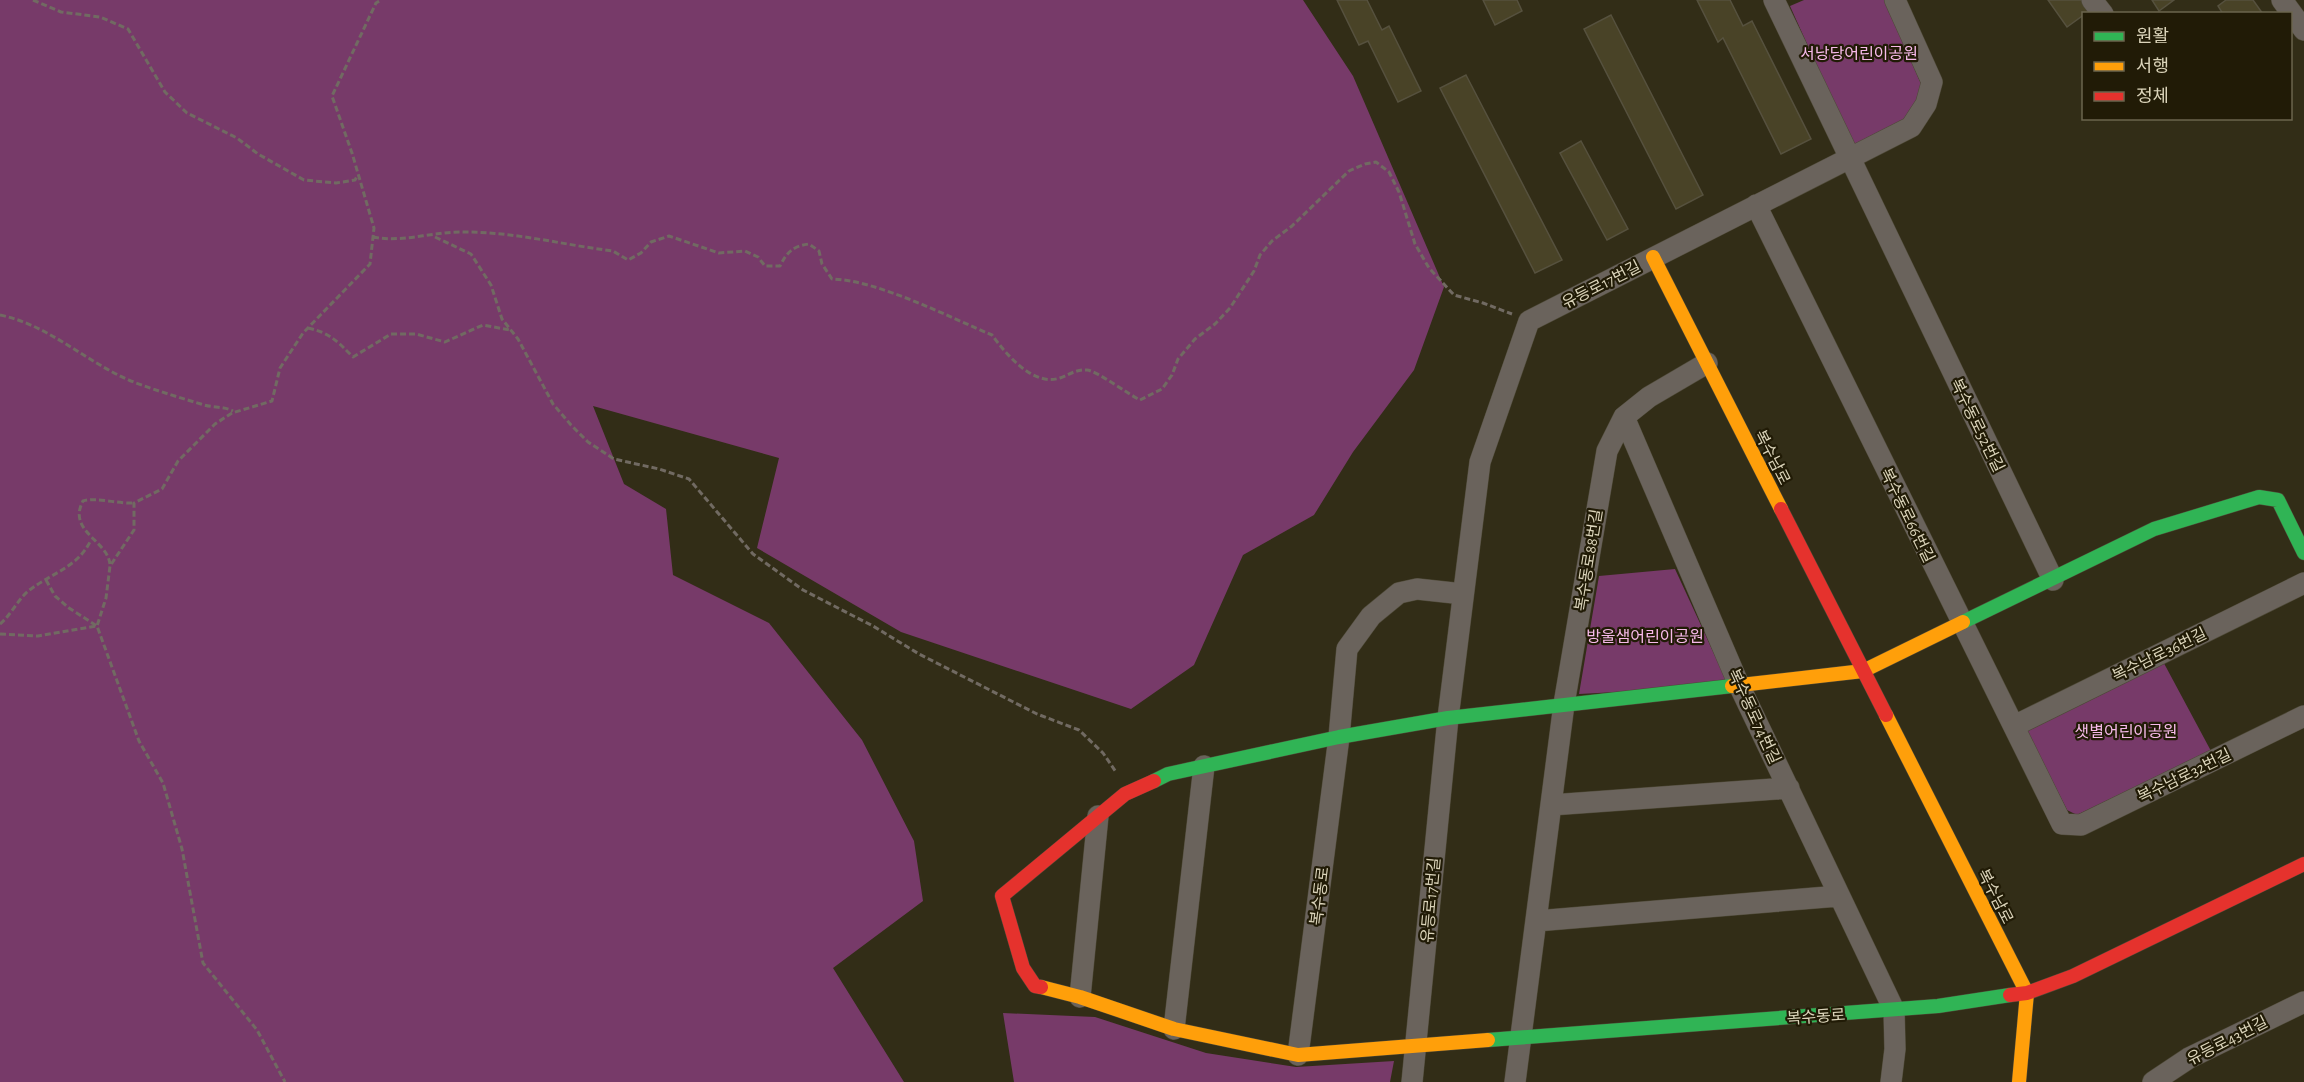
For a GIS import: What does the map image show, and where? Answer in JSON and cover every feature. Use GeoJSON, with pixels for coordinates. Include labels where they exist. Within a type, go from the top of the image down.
{"type":"FeatureCollection","features":[{"type":"Feature","properties":{"kind":"street","name":"복수동로52번길"},"geometry":{"type":"LineString","coordinates":[[1774,0],[2053,580]]}},
{"type":"Feature","properties":{"kind":"street","name":"유등로17번길"},"geometry":{"type":"LineString","coordinates":[[1412,1082],[1448,718],[1480,462],[1529,321],[1911,126],[1926,104],[1932,82],[1895,0]]}},
{"type":"Feature","properties":{"kind":"street"},"geometry":{"type":"LineString","coordinates":[[2092,0],[2101,12]]}},
{"type":"Feature","properties":{"kind":"street"},"geometry":{"type":"LineString","coordinates":[[2292,14],[2304,30]]}},
{"type":"Feature","properties":{"kind":"street","name":"복수동로66번길"},"geometry":{"type":"LineString","coordinates":[[1755,205],[2062,824]]}},
{"type":"Feature","properties":{"kind":"street","name":"복수남로"},"geometry":{"type":"LineString","coordinates":[[1653,257],[2027,993]]}},
{"type":"Feature","properties":{"kind":"street","name":"복수동로88번길"},"geometry":{"type":"LineString","coordinates":[[1515,1082],[1564,705],[1607,451],[1624,417],[1649,397],[1707,363]]}},
{"type":"Feature","properties":{"kind":"street","name":"복수동로74번길"},"geometry":{"type":"LineString","coordinates":[[1624,417],[1739,685],[1893,1010]]}},
{"type":"Feature","properties":{"kind":"street"},"geometry":{"type":"LineString","coordinates":[[1448,718],[1863,671],[2154,529],[2259,497],[2278,500],[2304,553]]}},
{"type":"Feature","properties":{"kind":"street","name":"복수남로36번길"},"geometry":{"type":"LineString","coordinates":[[2014,726],[2304,583]]}},
{"type":"Feature","properties":{"kind":"street","name":"복수동로"},"geometry":{"type":"LineString","coordinates":[[1298,1055],[1339,737],[1347,649],[1371,616],[1400,593],[1417,589],[1463,594]]}},
{"type":"Feature","properties":{"kind":"street","name":"복수남로32번길"},"geometry":{"type":"LineString","coordinates":[[2062,824],[2081,825],[2304,716]]}},
{"type":"Feature","properties":{"kind":"street","name":"복수동로"},"geometry":{"type":"LineString","coordinates":[[1448,718],[1339,737],[1168,774],[1132,790],[1002,896],[1023,968],[1035,986],[1080,997],[1174,1029],[1298,1055],[1893,1010],[2027,993],[2073,976],[2304,864]]}},
{"type":"Feature","properties":{"kind":"street"},"geometry":{"type":"LineString","coordinates":[[1174,1029],[1204,766]]}},
{"type":"Feature","properties":{"kind":"street"},"geometry":{"type":"LineString","coordinates":[[1551,805],[1788,788]]}},
{"type":"Feature","properties":{"kind":"street"},"geometry":{"type":"LineString","coordinates":[[1080,997],[1098,816]]}},
{"type":"Feature","properties":{"kind":"street"},"geometry":{"type":"LineString","coordinates":[[1536,921],[1839,896]]}},
{"type":"Feature","properties":{"kind":"street"},"geometry":{"type":"LineString","coordinates":[[2019,1082],[2027,993]]}},
{"type":"Feature","properties":{"kind":"street","name":"유등로43번길"},"geometry":{"type":"LineString","coordinates":[[2153,1082],[2189,1058],[2304,1002]]}},
{"type":"Feature","properties":{"kind":"street"},"geometry":{"type":"LineString","coordinates":[[1891,1082],[1894,1049],[1893,1010]]}},
{"type":"Feature","properties":{"kind":"path"},"geometry":{"type":"LineString","coordinates":[[33,0],[61,12],[100,17],[128,29],[165,92],[187,113],[237,138],[258,154],[304,180],[336,183],[355,180],[358,175]]}},
{"type":"Feature","properties":{"kind":"path"},"geometry":{"type":"LineString","coordinates":[[97,626],[106,598],[110,558],[103,547],[91,540],[80,521],[78,509],[83,501],[89,499],[119,504],[134,503],[162,489],[178,461],[215,424],[234,412],[272,401],[280,368],[308,328],[370,264],[374,228],[332,96],[376,3],[381,0]]}},
{"type":"Feature","properties":{"kind":"path"},"geometry":{"type":"LineString","coordinates":[[373,237],[433,236],[464,232],[504,234],[613,251],[628,260],[641,253],[651,243],[669,236],[719,253],[745,251],[758,257],[765,266],[774,267],[780,266],[795,246],[808,244],[819,251],[822,264],[832,279],[842,279],[892,294],[992,335],[1008,354],[1037,378],[1059,378],[1070,372],[1088,370],[1140,400],[1162,389],[1172,375],[1178,358],[1195,339],[1215,324],[1230,308],[1254,271],[1260,255],[1272,241],[1292,226],[1349,171],[1376,162],[1389,172],[1399,192],[1415,244],[1429,268],[1454,295],[1483,303],[1529,321]]}},
{"type":"Feature","properties":{"kind":"path"},"geometry":{"type":"LineString","coordinates":[[433,236],[471,254],[491,285],[502,320],[530,359],[553,404],[588,442],[614,459],[639,463],[688,480],[753,554],[803,590],[873,626],[919,654],[1037,714],[1079,730],[1103,753],[1132,790]]}},
{"type":"Feature","properties":{"kind":"path"},"geometry":{"type":"LineString","coordinates":[[0,315],[37,327],[100,366],[132,381],[205,406],[226,408],[234,412]]}},
{"type":"Feature","properties":{"kind":"path"},"geometry":{"type":"LineString","coordinates":[[308,328],[322,330],[353,357],[391,334],[416,334],[445,342],[483,325],[510,330]]}},
{"type":"Feature","properties":{"kind":"path"},"geometry":{"type":"LineString","coordinates":[[110,566],[134,530],[134,503]]}},
{"type":"Feature","properties":{"kind":"path"},"geometry":{"type":"LineString","coordinates":[[0,624],[29,590],[61,571],[85,552],[91,540]]}},
{"type":"Feature","properties":{"kind":"path"},"geometry":{"type":"LineString","coordinates":[[46,580],[55,597],[97,626],[139,741],[163,783],[183,849],[203,963],[257,1030],[285,1082]]}},
{"type":"Feature","properties":{"kind":"path"},"geometry":{"type":"LineString","coordinates":[[0,634],[38,636],[97,626]]}},
{"type":"Feature","properties":{"kind":"green space"},"geometry":{"type":"Polygon","coordinates":[[[0,0],[1303,0],[1353,76],[1444,287],[1414,370],[1353,452],[1314,515],[1243,555],[1194,665],[1131,709],[901,632],[757,548],[779,458],[593,406],[624,484],[666,509],[673,575],[769,623],[862,740],[914,841],[923,901],[833,968],[904,1082],[0,1082],[0,0]]]}},
{"type":"Feature","properties":{"kind":"green space","name":"서낭당어린이공원"},"geometry":{"type":"Polygon","coordinates":[[[1804,0],[1885,0],[1922,86],[1908,121],[1855,151],[1790,6],[1804,0]]]}},
{"type":"Feature","properties":{"kind":"green space","name":"방울샘어린이공원"},"geometry":{"type":"Polygon","coordinates":[[[1675,569],[1729,686],[1579,694],[1599,576],[1675,569]]]}},
{"type":"Feature","properties":{"kind":"green space","name":"샛별어린이공원"},"geometry":{"type":"Polygon","coordinates":[[[2159,654],[2211,751],[2077,815],[2067,810],[2022,721],[2159,654]]]}},
{"type":"Feature","properties":{"kind":"green space"},"geometry":{"type":"Polygon","coordinates":[[[1003,1013],[1095,1017],[1206,1053],[1296,1067],[1394,1061],[1390,1082],[1014,1082],[1003,1013]]]}},
{"type":"Feature","properties":{"kind":"building"},"geometry":{"type":"Polygon","coordinates":[[[1337,0],[1367,0],[1382,30],[1389,26],[1421,91],[1398,102],[1368,41],[1359,45],[1337,0]]]}},
{"type":"Feature","properties":{"kind":"building"},"geometry":{"type":"Polygon","coordinates":[[[1483,0],[1517,0],[1522,11],[1495,25],[1483,0]]]}},
{"type":"Feature","properties":{"kind":"building"},"geometry":{"type":"Polygon","coordinates":[[[1697,0],[1730,0],[1743,26],[1752,21],[1811,139],[1781,154],[1723,38],[1718,42],[1697,0]]]}},
{"type":"Feature","properties":{"kind":"building"},"geometry":{"type":"Polygon","coordinates":[[[2048,0],[2081,0],[2089,11],[2082,12],[2082,16],[2067,27],[2048,0]]]}},
{"type":"Feature","properties":{"kind":"building"},"geometry":{"type":"Polygon","coordinates":[[[2152,0],[2174,0],[2159,11],[2152,0]]]}},
{"type":"Feature","properties":{"kind":"building"},"geometry":{"type":"Polygon","coordinates":[[[2226,0],[2253,0],[2262,12],[2222,12],[2218,6],[2226,0]]]}},
{"type":"Feature","properties":{"kind":"building"},"geometry":{"type":"Polygon","coordinates":[[[1611,15],[1703,195],[1676,209],[1584,29],[1611,15]]]}},
{"type":"Feature","properties":{"kind":"building"},"geometry":{"type":"Polygon","coordinates":[[[1466,75],[1562,260],[1535,273],[1440,88],[1466,75]]]}},
{"type":"Feature","properties":{"kind":"building"},"geometry":{"type":"Polygon","coordinates":[[[1581,141],[1628,229],[1607,240],[1560,153],[1581,141]]]}},
{"type":"Feature","properties":{"kind":"traffic: fast"},"geometry":{"type":"LineString","coordinates":[[1963,622],[2154,529],[2259,497],[2278,500],[2304,553]]}},
{"type":"Feature","properties":{"kind":"traffic: fast"},"geometry":{"type":"LineString","coordinates":[[1154,781],[1168,774],[1339,737],[1448,718],[1732,686]]}},
{"type":"Feature","properties":{"kind":"traffic: fast"},"geometry":{"type":"LineString","coordinates":[[1488,1040],[1938,1006],[2010,995]]}},
{"type":"Feature","properties":{"kind":"traffic: slow"},"geometry":{"type":"LineString","coordinates":[[1653,257],[1781,509]]}},
{"type":"Feature","properties":{"kind":"traffic: slow"},"geometry":{"type":"LineString","coordinates":[[1732,686],[1863,671],[1963,622]]}},
{"type":"Feature","properties":{"kind":"traffic: slow"},"geometry":{"type":"LineString","coordinates":[[1886,715],[2027,993],[2019,1082]]}},
{"type":"Feature","properties":{"kind":"traffic: slow"},"geometry":{"type":"LineString","coordinates":[[1041,987],[1080,997],[1174,1029],[1298,1055],[1488,1040]]}},
{"type":"Feature","properties":{"kind":"traffic: jam"},"geometry":{"type":"LineString","coordinates":[[1781,509],[1886,715]]}},
{"type":"Feature","properties":{"kind":"traffic: jam"},"geometry":{"type":"LineString","coordinates":[[1041,987],[1035,986],[1023,968],[1002,896],[1125,794],[1154,781]]}},
{"type":"Feature","properties":{"kind":"traffic: jam"},"geometry":{"type":"LineString","coordinates":[[2010,995],[2027,993],[2073,976],[2304,864]]}}]}
